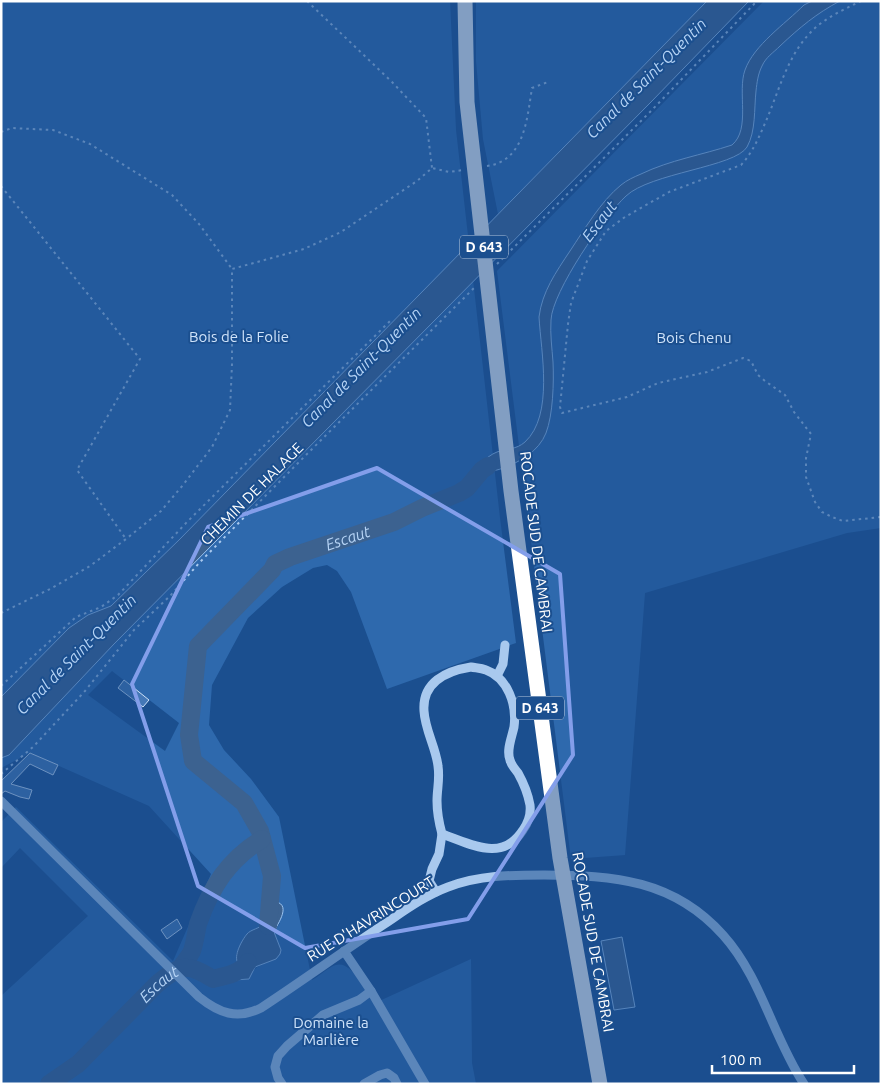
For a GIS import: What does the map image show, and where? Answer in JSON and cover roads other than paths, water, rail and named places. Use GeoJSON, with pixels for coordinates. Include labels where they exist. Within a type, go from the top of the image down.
{"type":"FeatureCollection","features":[{"type":"Feature","properties":{"kind":"highway","name":"ROCADE SUD DE CAMBRAI"},"geometry":{"type":"LineString","coordinates":[[465,1],[467,102],[520,558],[560,858],[600,1084]]}},
{"type":"Feature","properties":{"kind":"street"},"geometry":{"type":"LineString","coordinates":[[498,676],[503,664],[505,645]]}},
{"type":"Feature","properties":{"kind":"street"},"geometry":{"type":"LineString","coordinates":[[436,892],[429,881],[439,854],[442,834],[437,800],[440,778],[424,712],[424,699],[431,685],[444,674],[460,668],[471,667],[486,670],[498,676],[508,689],[515,708],[514,726],[509,750],[510,760],[522,781],[530,806],[528,823],[519,837],[510,845],[498,848],[487,849],[472,846],[442,834]]}},
{"type":"Feature","properties":{"kind":"street","name":"RUE D'HAVRINCOURT"},"geometry":{"type":"LineString","coordinates":[[1,801],[165,962],[187,986],[215,1009],[234,1014],[249,1013],[261,1008],[344,951],[436,892],[459,883],[483,877],[549,875],[621,879],[647,885],[673,895],[688,904],[711,922],[736,951],[755,985],[789,1059],[804,1084]]}},
{"type":"Feature","properties":{"kind":"street"},"geometry":{"type":"LineString","coordinates":[[344,951],[371,991],[425,1084]]}},
{"type":"Feature","properties":{"kind":"street"},"geometry":{"type":"LineString","coordinates":[[282,1084],[275,1067],[278,1056],[287,1046],[323,1015],[358,1000],[371,991]]}},
{"type":"Feature","properties":{"kind":"street"},"geometry":{"type":"LineString","coordinates":[[364,1084],[387,1073],[394,1078],[397,1084]]}},
{"type":"Feature","properties":{"kind":"water","name":"Canal de Saint-Quentin"},"geometry":{"type":"Polygon","coordinates":[[[707,1],[749,1],[114,644],[9,755],[1,758],[1,697],[69,628],[88,615],[111,606],[180,539],[707,1]]]}},
{"type":"Feature","properties":{"kind":"water"},"geometry":{"type":"Polygon","coordinates":[[[812,1],[840,1],[801,27],[770,55],[764,63],[758,78],[753,127],[747,147],[739,154],[726,160],[653,181],[638,188],[626,196],[593,236],[560,291],[554,307],[551,320],[552,398],[546,433],[539,445],[528,455],[509,466],[489,473],[477,487],[468,477],[489,456],[522,445],[534,430],[540,416],[544,382],[539,317],[543,299],[555,275],[587,225],[607,199],[628,180],[663,165],[732,145],[738,138],[741,130],[743,79],[749,61],[771,35],[804,5],[812,1]]]}},
{"type":"Feature","properties":{"kind":"water"},"geometry":{"type":"Polygon","coordinates":[[[272,901],[279,903],[283,910],[274,932],[281,950],[280,954],[276,959],[255,967],[249,979],[234,980],[230,977],[230,972],[238,963],[237,952],[249,932],[264,923],[267,908],[272,901]]]}},
{"type":"Feature","properties":{"kind":"water"},"geometry":{"type":"Polygon","coordinates":[[[622,937],[635,1007],[614,1010],[601,941],[622,937]]]}},
{"type":"Feature","properties":{"kind":"waterway","name":"Escaut"},"geometry":{"type":"LineString","coordinates":[[268,926],[272,876],[260,831],[244,803],[193,761],[189,735],[198,646],[272,570],[275,564],[290,557],[394,522],[459,493],[467,488],[482,470],[488,466]]}},
{"type":"Feature","properties":{"kind":"waterway"},"geometry":{"type":"LineString","coordinates":[[181,967],[192,951],[198,924],[215,886],[230,865],[262,839]]}},
{"type":"Feature","properties":{"kind":"waterway","name":"Escaut"},"geometry":{"type":"LineString","coordinates":[[49,1084],[78,1064],[157,984],[172,973],[189,968],[213,979],[237,971],[248,962]]}},
{"type":"Feature","properties":{"kind":"park label","name":"Bois de la Folie"},"geometry":{"type":"Point","coordinates":[239,337]}},
{"type":"Feature","properties":{"kind":"park label","name":"Bois Chenu"},"geometry":{"type":"Point","coordinates":[694,338]}},
{"type":"Feature","properties":{"kind":"park label","name":"Domaine la Marlière"},"geometry":{"type":"Point","coordinates":[331,1032]}}]}
